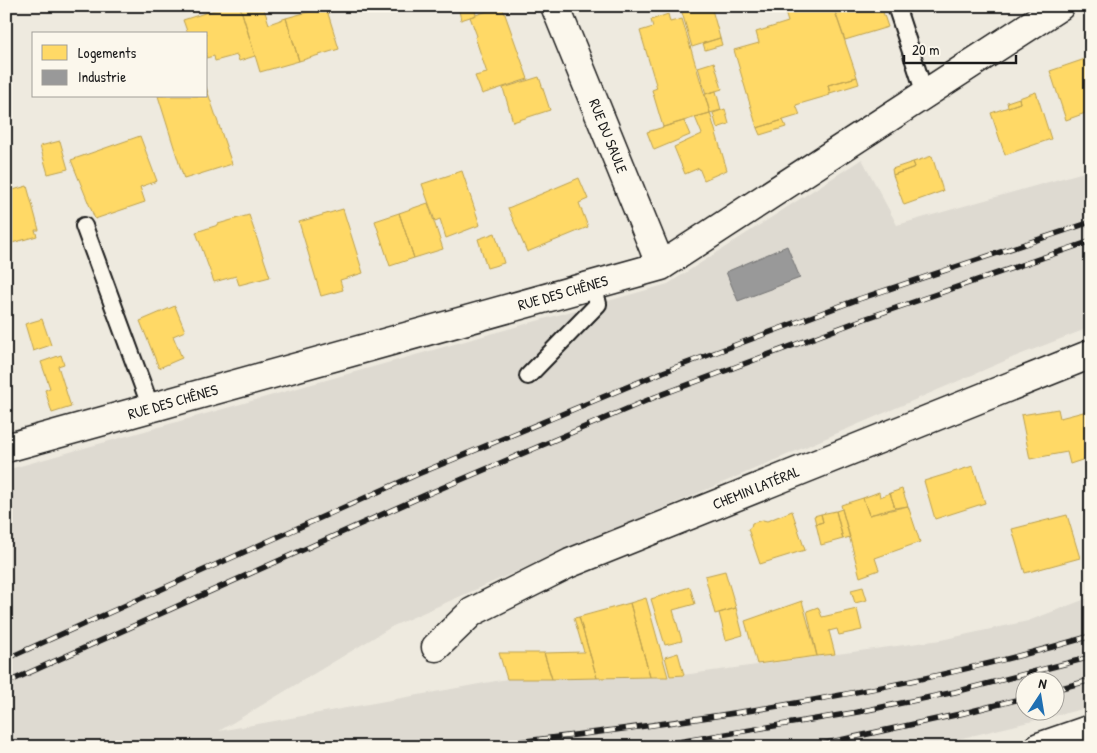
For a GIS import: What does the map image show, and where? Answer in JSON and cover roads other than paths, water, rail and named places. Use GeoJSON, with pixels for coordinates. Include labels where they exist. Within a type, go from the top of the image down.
{"type":"FeatureCollection","features":[{"type":"Feature","properties":{"kind":"street","name":"RUE DU SAULE"},"geometry":{"type":"LineString","coordinates":[[555,6],[662,266]]}},
{"type":"Feature","properties":{"kind":"street","name":"RUE DES CHÊNES"},"geometry":{"type":"LineString","coordinates":[[6,448],[662,266],[1060,6]]}},
{"type":"Feature","properties":{"kind":"street","name":"CHEMIN LATÉRAL"},"geometry":{"type":"LineString","coordinates":[[436,647],[472,612],[570,564],[1091,354]]}},
{"type":"Feature","properties":{"kind":"street"},"geometry":{"type":"LineString","coordinates":[[1039,747],[1091,729]]}},
{"type":"Feature","properties":{"kind":"lane"},"geometry":{"type":"LineString","coordinates":[[896,6],[925,94]]}},
{"type":"Feature","properties":{"kind":"lane"},"geometry":{"type":"LineString","coordinates":[[84,226],[151,408]]}},
{"type":"Feature","properties":{"kind":"lane"},"geometry":{"type":"LineString","coordinates":[[528,376],[598,304],[594,284]]}},
{"type":"Feature","properties":{"kind":"railway"},"geometry":{"type":"LineString","coordinates":[[6,659],[418,474],[663,372],[859,299],[1091,222]]}},
{"type":"Feature","properties":{"kind":"railway"},"geometry":{"type":"LineString","coordinates":[[6,683],[423,496],[655,397],[864,319],[1091,241]]}},
{"type":"Feature","properties":{"kind":"railway"},"geometry":{"type":"LineString","coordinates":[[473,747],[707,717],[862,691],[1015,657],[1091,636]]}},
{"type":"Feature","properties":{"kind":"railway"},"geometry":{"type":"LineString","coordinates":[[648,747],[858,712],[955,692],[1091,657]]}},
{"type":"Feature","properties":{"kind":"railway"},"geometry":{"type":"LineString","coordinates":[[1064,687],[1091,680]]}},
{"type":"Feature","properties":{"kind":"railway"},"geometry":{"type":"LineString","coordinates":[[808,747],[1014,700]]}},
{"type":"Feature","properties":{"kind":"railway"},"geometry":{"type":"LineString","coordinates":[[6,745],[38,747]]}}]}
